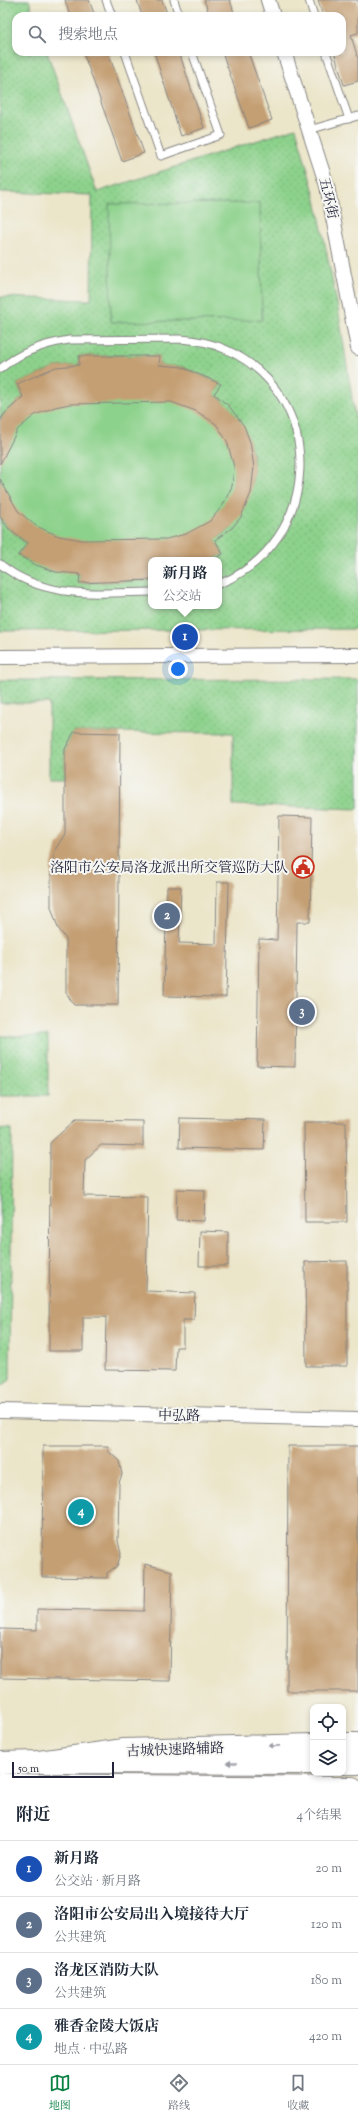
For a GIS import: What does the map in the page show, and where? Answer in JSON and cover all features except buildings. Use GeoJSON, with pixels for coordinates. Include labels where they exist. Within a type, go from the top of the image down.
{"type":"FeatureCollection","features":[{"type":"Feature","properties":{"kind":"main road"},"geometry":{"type":"LineString","coordinates":[[346,1744],[358,1744]]}},
{"type":"Feature","properties":{"kind":"main road","name":"古城快速路辅路"},"geometry":{"type":"LineString","coordinates":[[39,1762],[124,1750],[310,1745]]}},
{"type":"Feature","properties":{"kind":"main road"},"geometry":{"type":"LineString","coordinates":[[39,1762],[252,1786]]}},
{"type":"Feature","properties":{"kind":"main road"},"geometry":{"type":"LineString","coordinates":[[0,1763],[310,1763]]}},
{"type":"Feature","properties":{"kind":"main road"},"geometry":{"type":"LineString","coordinates":[[346,1763],[358,1763]]}},
{"type":"Feature","properties":{"kind":"main road"},"geometry":{"type":"LineString","coordinates":[[0,1785],[352,1788]]}},
{"type":"Feature","properties":{"kind":"street"},"geometry":{"type":"LineString","coordinates":[[268,0],[272,12]]}},
{"type":"Feature","properties":{"kind":"street","name":"五环街"},"geometry":{"type":"LineString","coordinates":[[285,56],[327,186],[358,348]]}},
{"type":"Feature","properties":{"kind":"street"},"geometry":{"type":"LineString","coordinates":[[0,657],[358,655]]}},
{"type":"Feature","properties":{"kind":"street","name":"中弘路"},"geometry":{"type":"LineString","coordinates":[[0,1411],[358,1419]]}},
{"type":"Feature","properties":{"kind":"lane"},"geometry":{"type":"LineString","coordinates":[[106,0],[110,12]]}},
{"type":"Feature","properties":{"kind":"lane"},"geometry":{"type":"LineString","coordinates":[[174,0],[178,12]]}},
{"type":"Feature","properties":{"kind":"lane"},"geometry":{"type":"LineString","coordinates":[[309,0],[313,12]]}},
{"type":"Feature","properties":{"kind":"lane"},"geometry":{"type":"LineString","coordinates":[[126,56],[161,156],[221,135],[193,56]]}},
{"type":"Feature","properties":{"kind":"lane"},"geometry":{"type":"LineString","coordinates":[[327,56],[348,119]]}},
{"type":"Feature","properties":{"kind":"lane"},"geometry":{"type":"LineString","coordinates":[[309,130],[358,116]]}},
{"type":"Feature","properties":{"kind":"lane"},"geometry":{"type":"LineString","coordinates":[[0,369],[20,355],[52,343],[69,340],[180,339],[201,342],[227,350],[250,364],[266,378],[285,404],[297,434],[300,467],[296,498],[284,527],[266,552],[242,572],[222,582]]}},
{"type":"Feature","properties":{"kind":"lane"},"geometry":{"type":"LineString","coordinates":[[0,564],[23,579],[55,590],[72,593],[148,592]]}},
{"type":"Feature","properties":{"kind":"green space"},"geometry":{"type":"Polygon","coordinates":[[[0,0],[29,0],[33,12],[12,12],[12,56],[48,56],[97,192],[296,128],[316,200],[338,308],[358,436],[358,629],[0,631],[0,517],[9,529],[27,543],[18,555],[80,574],[79,583],[148,580],[148,609],[222,609],[222,557],[212,557],[215,540],[232,528],[214,394],[221,384],[182,367],[79,365],[23,397],[5,413],[0,421],[0,297],[91,300],[92,195],[0,192],[0,0]]]}},
{"type":"Feature","properties":{"kind":"green space"},"geometry":{"type":"Polygon","coordinates":[[[260,203],[262,320],[111,322],[109,204],[260,203]]]}},
{"type":"Feature","properties":{"kind":"green space"},"geometry":{"type":"Polygon","coordinates":[[[79,356],[160,356],[159,365],[182,367],[221,384],[214,394],[229,408],[241,423],[253,456],[253,474],[250,492],[243,509],[232,527],[215,540],[223,554],[218,557],[148,557],[148,580],[79,583],[80,574],[48,568],[33,563],[18,555],[27,543],[9,529],[0,517],[0,421],[5,413],[23,397],[17,384],[56,367],[79,365],[79,356]]]}},
{"type":"Feature","properties":{"kind":"green space"},"geometry":{"type":"Polygon","coordinates":[[[358,679],[358,809],[233,805],[233,733],[74,732],[65,749],[65,778],[49,778],[49,703],[0,703],[0,680],[358,679]]]}},
{"type":"Feature","properties":{"kind":"green space"},"geometry":{"type":"Polygon","coordinates":[[[0,1036],[48,1036],[48,1096],[0,1096],[0,1036]]]}},
{"type":"Feature","properties":{"kind":"green space"},"geometry":{"type":"Polygon","coordinates":[[[0,1128],[12,1129],[10,1380],[0,1387],[0,1128]]]}},
{"type":"Feature","properties":{"kind":"place","name":"新月路"},"geometry":{"type":"Point","coordinates":[185,637]}},
{"type":"Feature","properties":{"kind":"place","name":"洛阳市公安局洛龙派出所交管巡防大队"},"geometry":{"type":"Point","coordinates":[303,867]}},
{"type":"Feature","properties":{"kind":"place","name":"洛阳市公安局出入境接待大厅"},"geometry":{"type":"Point","coordinates":[167,916]}},
{"type":"Feature","properties":{"kind":"place","name":"洛龙区消防大队"},"geometry":{"type":"Point","coordinates":[302,1012]}},
{"type":"Feature","properties":{"kind":"place","name":"雅香金陵大饭店"},"geometry":{"type":"Point","coordinates":[81,1512]}}]}
